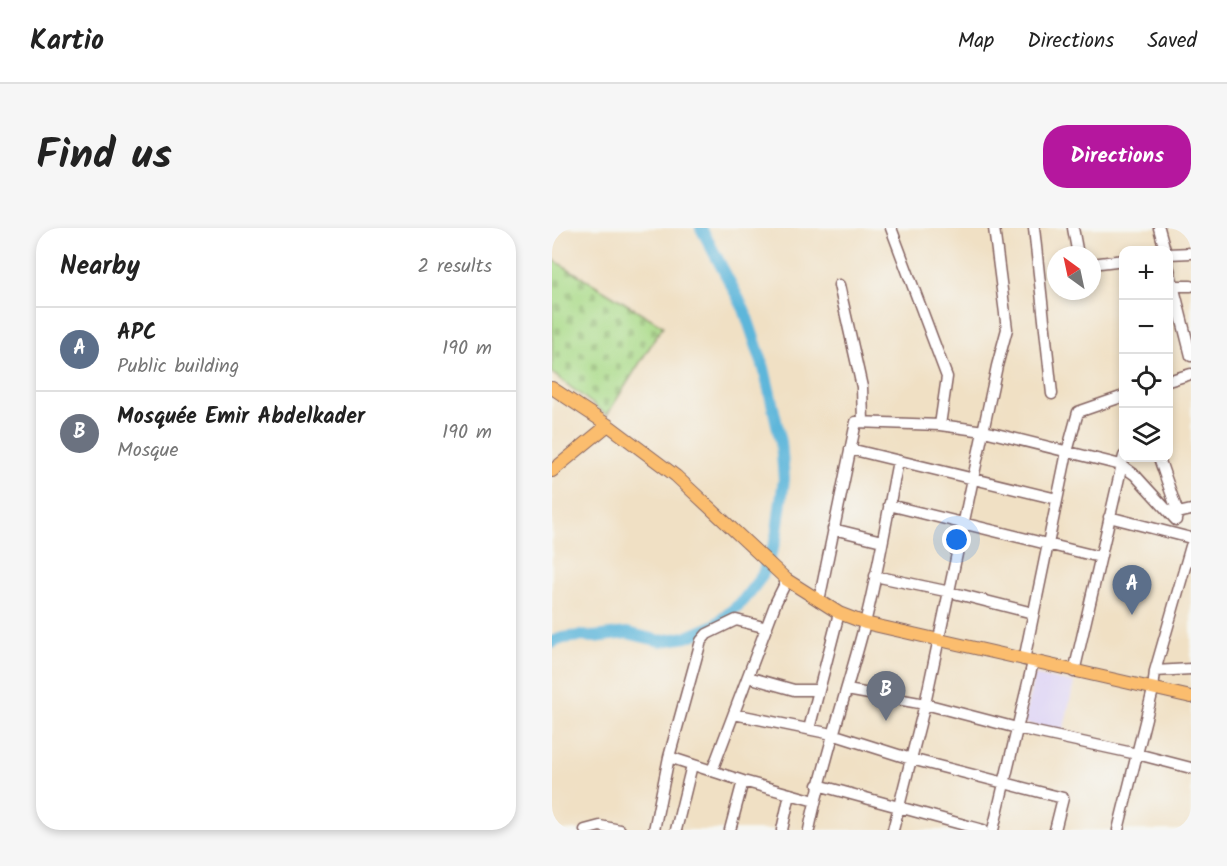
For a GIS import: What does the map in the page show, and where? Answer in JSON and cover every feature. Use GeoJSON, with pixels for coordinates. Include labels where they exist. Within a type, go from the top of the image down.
{"type":"FeatureCollection","features":[{"type":"Feature","properties":{"kind":"main road"},"geometry":{"type":"LineString","coordinates":[[552,388],[608,425],[676,476],[783,577],[839,613],[865,623],[1191,697]]}},
{"type":"Feature","properties":{"kind":"main road"},"geometry":{"type":"LineString","coordinates":[[552,471],[608,425]]}},
{"type":"Feature","properties":{"kind":"street"},"geometry":{"type":"LineString","coordinates":[[891,228],[947,377],[940,425]]}},
{"type":"Feature","properties":{"kind":"street"},"geometry":{"type":"LineString","coordinates":[[893,830],[925,704],[1007,329],[994,228]]}},
{"type":"Feature","properties":{"kind":"street"},"geometry":{"type":"LineString","coordinates":[[1034,228],[1052,394]]}},
{"type":"Feature","properties":{"kind":"street"},"geometry":{"type":"LineString","coordinates":[[1073,228],[1076,246]]}},
{"type":"Feature","properties":{"kind":"street"},"geometry":{"type":"LineString","coordinates":[[1160,228],[1164,246]]}},
{"type":"Feature","properties":{"kind":"street"},"geometry":{"type":"LineString","coordinates":[[1173,254],[1191,253]]}},
{"type":"Feature","properties":{"kind":"street"},"geometry":{"type":"LineString","coordinates":[[1101,263],[1119,261]]}},
{"type":"Feature","properties":{"kind":"street"},"geometry":{"type":"LineString","coordinates":[[1173,282],[1187,323],[1191,356]]}},
{"type":"Feature","properties":{"kind":"street"},"geometry":{"type":"LineString","coordinates":[[838,285],[862,387],[863,422]]}},
{"type":"Feature","properties":{"kind":"street"},"geometry":{"type":"LineString","coordinates":[[1174,286],[1191,286]]}},
{"type":"Feature","properties":{"kind":"street"},"geometry":{"type":"LineString","coordinates":[[1173,379],[1191,374]]}},
{"type":"Feature","properties":{"kind":"street"},"geometry":{"type":"LineString","coordinates":[[993,830],[1017,728],[1033,613],[1067,452],[1078,412],[1119,398]]}},
{"type":"Feature","properties":{"kind":"street"},"geometry":{"type":"LineString","coordinates":[[819,601],[856,422],[940,425],[984,431],[1067,452],[1119,461]]}},
{"type":"Feature","properties":{"kind":"street"},"geometry":{"type":"LineString","coordinates":[[850,449],[1057,499]]}},
{"type":"Feature","properties":{"kind":"street"},"geometry":{"type":"LineString","coordinates":[[809,830],[818,785],[865,623],[898,461]]}},
{"type":"Feature","properties":{"kind":"street"},"geometry":{"type":"LineString","coordinates":[[1074,672],[1122,462]]}},
{"type":"Feature","properties":{"kind":"street"},"geometry":{"type":"LineString","coordinates":[[1123,462],[1177,517]]}},
{"type":"Feature","properties":{"kind":"street"},"geometry":{"type":"LineString","coordinates":[[1160,462],[1177,517],[1174,534]]}},
{"type":"Feature","properties":{"kind":"street"},"geometry":{"type":"LineString","coordinates":[[889,505],[1100,557]]}},
{"type":"Feature","properties":{"kind":"street"},"geometry":{"type":"LineString","coordinates":[[1177,517],[1191,510]]}},
{"type":"Feature","properties":{"kind":"street"},"geometry":{"type":"LineString","coordinates":[[1109,517],[1191,538]]}},
{"type":"Feature","properties":{"kind":"street"},"geometry":{"type":"LineString","coordinates":[[833,529],[882,541]]}},
{"type":"Feature","properties":{"kind":"street"},"geometry":{"type":"LineString","coordinates":[[1118,830],[1153,690],[1155,671],[1191,546]]}},
{"type":"Feature","properties":{"kind":"street"},"geometry":{"type":"LineString","coordinates":[[875,576],[1033,613]]}},
{"type":"Feature","properties":{"kind":"street"},"geometry":{"type":"LineString","coordinates":[[712,771],[767,628],[783,577]]}},
{"type":"Feature","properties":{"kind":"street"},"geometry":{"type":"LineString","coordinates":[[809,729],[839,613]]}},
{"type":"Feature","properties":{"kind":"street"},"geometry":{"type":"LineString","coordinates":[[654,830],[669,757],[703,638],[736,620],[767,628]]}},
{"type":"Feature","properties":{"kind":"street"},"geometry":{"type":"LineString","coordinates":[[1155,671],[1191,669]]}},
{"type":"Feature","properties":{"kind":"street"},"geometry":{"type":"LineString","coordinates":[[748,677],[794,690],[819,690]]}},
{"type":"Feature","properties":{"kind":"street"},"geometry":{"type":"LineString","coordinates":[[847,690],[925,704],[1017,728],[1191,768]]}},
{"type":"Feature","properties":{"kind":"street"},"geometry":{"type":"LineString","coordinates":[[734,714],[832,734],[911,759],[1063,798],[1055,830]]}},
{"type":"Feature","properties":{"kind":"street"},"geometry":{"type":"LineString","coordinates":[[669,757],[815,801]]}},
{"type":"Feature","properties":{"kind":"street"},"geometry":{"type":"LineString","coordinates":[[676,830],[692,765]]}},
{"type":"Feature","properties":{"kind":"street"},"geometry":{"type":"LineString","coordinates":[[730,830],[743,781]]}},
{"type":"Feature","properties":{"kind":"street"},"geometry":{"type":"LineString","coordinates":[[818,785],[983,830]]}},
{"type":"Feature","properties":{"kind":"street"},"geometry":{"type":"LineString","coordinates":[[782,830],[790,794]]}},
{"type":"Feature","properties":{"kind":"street"},"geometry":{"type":"LineString","coordinates":[[585,830],[599,828],[620,830]]}},
{"type":"Feature","properties":{"kind":"shaded area"},"geometry":{"type":"Polygon","coordinates":[[[1034,675],[1074,683],[1063,732],[1023,723],[1034,675]]]}},
{"type":"Feature","properties":{"kind":"green space"},"geometry":{"type":"Polygon","coordinates":[[[552,259],[663,326],[607,415],[552,373],[552,259]]]}},
{"type":"Feature","properties":{"kind":"waterway"},"geometry":{"type":"LineString","coordinates":[[552,642],[563,638],[627,633],[661,641],[687,637],[715,625],[742,602],[762,576],[776,539],[784,479],[781,442],[764,368],[744,309],[701,228]]}},
{"type":"Feature","properties":{"kind":"place","name":"APC"},"geometry":{"type":"Point","coordinates":[1132,615]}},
{"type":"Feature","properties":{"kind":"place","name":"Mosquée Emir Abdelkader"},"geometry":{"type":"Point","coordinates":[886,721]}}]}
